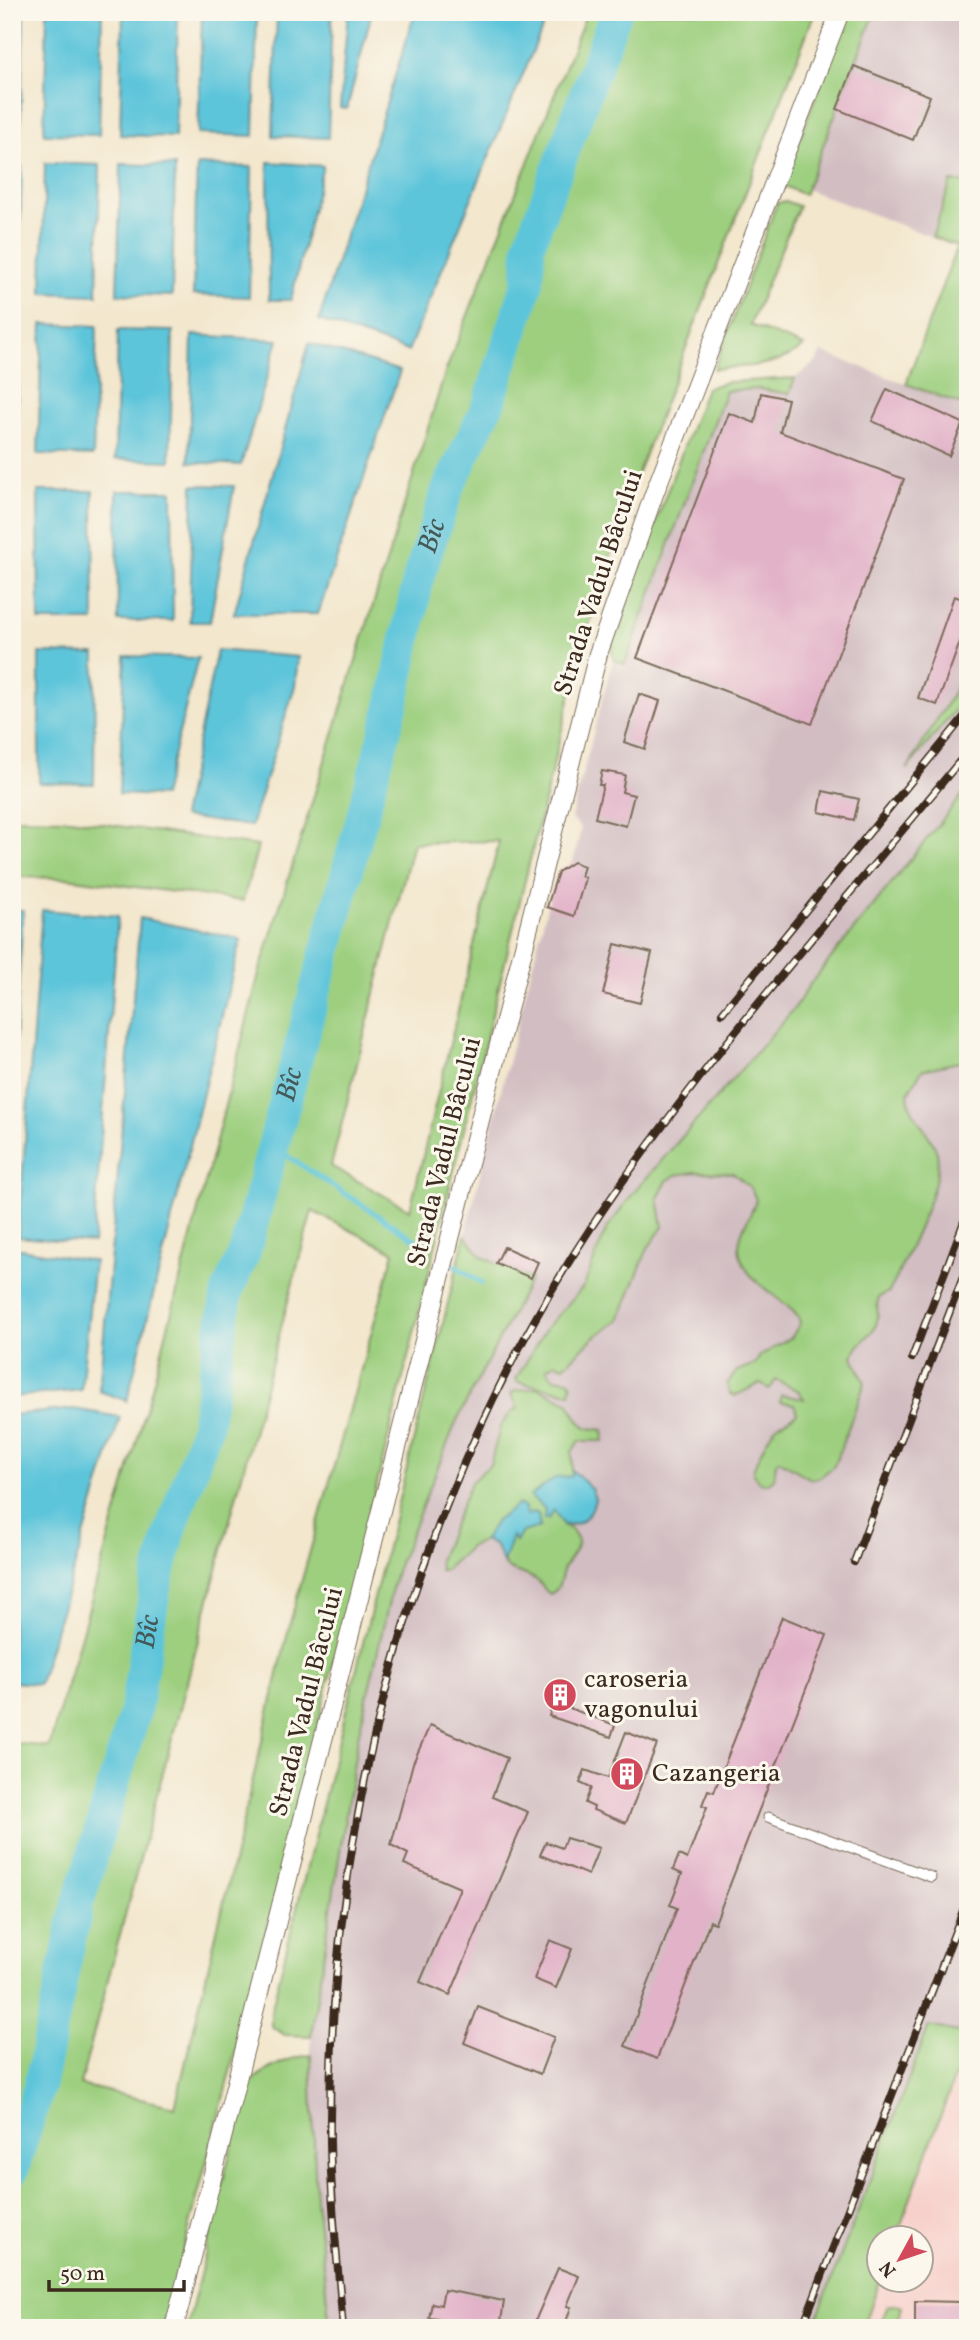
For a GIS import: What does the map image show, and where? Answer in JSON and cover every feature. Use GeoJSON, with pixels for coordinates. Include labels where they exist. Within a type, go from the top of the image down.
{"type":"FeatureCollection","features":[{"type":"Feature","properties":{"kind":"street","name":"Strada Vadul Bâcului"},"geometry":{"type":"LineString","coordinates":[[174,2328],[598,654],[654,494],[840,12]]}},
{"type":"Feature","properties":{"kind":"lane"},"geometry":{"type":"LineString","coordinates":[[768,1817],[932,1877]]}},
{"type":"Feature","properties":{"kind":"shaded area"},"geometry":{"type":"Polygon","coordinates":[[[875,12],[968,12],[968,182],[951,182],[932,237],[806,189],[875,12]]]}},
{"type":"Feature","properties":{"kind":"shaded area"},"geometry":{"type":"Polygon","coordinates":[[[821,352],[968,407],[968,653],[955,690],[911,762],[968,694],[968,2041],[901,2224],[864,2224],[864,2294],[875,2294],[863,2328],[321,2328],[310,2065],[312,2028],[358,1737],[396,1571],[457,1420],[531,1279],[482,1257],[465,1235],[547,907],[558,872],[573,862],[581,829],[571,818],[613,659],[626,663],[726,391],[759,389],[789,394],[795,378],[816,362],[821,352]]]}},
{"type":"Feature","properties":{"kind":"shaded area"},"geometry":{"type":"Polygon","coordinates":[[[968,2041],[968,2328],[863,2328],[875,2294],[934,2294],[934,2224],[901,2224],[968,2041]]]}},
{"type":"Feature","properties":{"kind":"green space"},"geometry":{"type":"Polygon","coordinates":[[[587,12],[815,12],[629,496],[582,648],[272,1912],[163,2328],[12,2328],[12,1743],[49,1747],[154,1381],[260,970],[445,373],[587,12]],[[499,841],[413,843],[331,1166],[410,1210],[499,841]],[[312,1211],[80,2085],[175,2107],[291,1619],[394,1252],[312,1211]]]}},
{"type":"Feature","properties":{"kind":"green space"},"geometry":{"type":"Polygon","coordinates":[[[848,12],[875,12],[804,195],[782,185],[848,12]]]}},
{"type":"Feature","properties":{"kind":"green space"},"geometry":{"type":"Polygon","coordinates":[[[951,182],[968,182],[968,407],[906,384],[957,246],[932,237],[951,182]]]}},
{"type":"Feature","properties":{"kind":"green space"},"geometry":{"type":"Polygon","coordinates":[[[785,201],[799,206],[750,325],[804,346],[773,362],[714,369],[777,203],[785,201]]]}},
{"type":"Feature","properties":{"kind":"green space"},"geometry":{"type":"Polygon","coordinates":[[[795,378],[789,394],[759,389],[726,391],[625,664],[613,659],[611,641],[706,388],[727,382],[795,378]]]}},
{"type":"Feature","properties":{"kind":"green space"},"geometry":{"type":"Polygon","coordinates":[[[968,653],[968,694],[907,769],[955,690],[968,653]]]}},
{"type":"Feature","properties":{"kind":"green space"},"geometry":{"type":"Polygon","coordinates":[[[968,788],[968,1060],[922,1070],[908,1093],[915,1116],[936,1150],[936,1177],[925,1213],[897,1277],[889,1292],[879,1297],[876,1325],[853,1357],[865,1383],[834,1466],[820,1477],[811,1479],[779,1460],[776,1463],[774,1479],[767,1484],[759,1482],[753,1474],[775,1428],[797,1413],[794,1404],[780,1402],[781,1395],[804,1399],[799,1391],[776,1380],[769,1390],[761,1383],[735,1396],[730,1394],[727,1384],[737,1371],[755,1364],[760,1356],[792,1337],[800,1323],[789,1307],[748,1272],[742,1261],[740,1241],[756,1200],[751,1188],[733,1173],[695,1172],[676,1175],[667,1181],[658,1198],[663,1227],[648,1248],[619,1320],[592,1339],[564,1366],[555,1363],[547,1369],[553,1378],[568,1380],[572,1384],[570,1393],[518,1382],[516,1379],[547,1327],[584,1286],[606,1230],[634,1192],[794,1009],[810,984],[968,788]]]}},
{"type":"Feature","properties":{"kind":"green space"},"geometry":{"type":"Polygon","coordinates":[[[12,818],[70,819],[258,846],[243,901],[66,878],[12,877],[12,818]]]}},
{"type":"Feature","properties":{"kind":"green space"},"geometry":{"type":"Polygon","coordinates":[[[465,1235],[482,1257],[531,1278],[457,1420],[396,1571],[358,1737],[311,2036],[285,2035],[271,2026],[271,2011],[465,1235]]]}},
{"type":"Feature","properties":{"kind":"green space"},"geometry":{"type":"Polygon","coordinates":[[[538,1388],[568,1402],[580,1422],[587,1428],[603,1430],[604,1441],[579,1441],[572,1452],[572,1470],[591,1488],[595,1499],[585,1518],[577,1524],[565,1526],[572,1530],[578,1541],[564,1568],[559,1586],[550,1594],[535,1579],[510,1570],[496,1546],[484,1540],[471,1546],[445,1570],[440,1570],[439,1560],[471,1482],[490,1465],[500,1428],[509,1414],[518,1408],[511,1394],[514,1391],[538,1388]]]}},
{"type":"Feature","properties":{"kind":"green space"},"geometry":{"type":"Polygon","coordinates":[[[929,2026],[968,2034],[968,2041],[901,2224],[864,2224],[864,2294],[875,2294],[863,2328],[813,2328],[929,2026]]]}},
{"type":"Feature","properties":{"kind":"green space"},"geometry":{"type":"Polygon","coordinates":[[[311,2055],[316,2200],[330,2328],[187,2328],[247,2084],[277,2065],[311,2055]]]}},
{"type":"Feature","properties":{"kind":"green space"},"geometry":{"type":"Polygon","coordinates":[[[897,2304],[902,2307],[896,2328],[877,2328],[887,2306],[897,2304]]]}},
{"type":"Feature","properties":{"kind":"water"},"geometry":{"type":"Polygon","coordinates":[[[12,12],[24,12],[20,136],[12,135],[12,12]]]}},
{"type":"Feature","properties":{"kind":"water"},"geometry":{"type":"Polygon","coordinates":[[[47,12],[102,12],[99,135],[44,134],[47,12]]]}},
{"type":"Feature","properties":{"kind":"water"},"geometry":{"type":"Polygon","coordinates":[[[123,12],[178,12],[175,137],[120,135],[123,12]]]}},
{"type":"Feature","properties":{"kind":"water"},"geometry":{"type":"Polygon","coordinates":[[[202,12],[257,12],[254,136],[198,134],[202,12]]]}},
{"type":"Feature","properties":{"kind":"water"},"geometry":{"type":"Polygon","coordinates":[[[277,12],[332,12],[328,138],[273,136],[277,12]]]}},
{"type":"Feature","properties":{"kind":"water"},"geometry":{"type":"Polygon","coordinates":[[[348,12],[366,12],[371,16],[347,109],[340,108],[348,12]]]}},
{"type":"Feature","properties":{"kind":"water"},"geometry":{"type":"Polygon","coordinates":[[[415,12],[549,12],[408,351],[319,320],[415,12]]]}},
{"type":"Feature","properties":{"kind":"water"},"geometry":{"type":"Polygon","coordinates":[[[268,162],[323,166],[291,300],[269,300],[268,162]]]}},
{"type":"Feature","properties":{"kind":"water"},"geometry":{"type":"Polygon","coordinates":[[[45,163],[100,165],[97,295],[42,293],[45,163]]]}},
{"type":"Feature","properties":{"kind":"water"},"geometry":{"type":"Polygon","coordinates":[[[121,164],[175,166],[172,296],[117,294],[121,164]]]}},
{"type":"Feature","properties":{"kind":"water"},"geometry":{"type":"Polygon","coordinates":[[[197,165],[252,167],[249,297],[193,295],[197,165]]]}},
{"type":"Feature","properties":{"kind":"water"},"geometry":{"type":"Polygon","coordinates":[[[12,166],[22,166],[18,296],[12,296],[12,166]]]}},
{"type":"Feature","properties":{"kind":"water"},"geometry":{"type":"Polygon","coordinates":[[[42,324],[97,326],[93,456],[38,454],[42,324]]]}},
{"type":"Feature","properties":{"kind":"water"},"geometry":{"type":"Polygon","coordinates":[[[12,325],[20,325],[16,455],[12,455],[12,325]]]}},
{"type":"Feature","properties":{"kind":"water"},"geometry":{"type":"Polygon","coordinates":[[[118,330],[173,331],[170,461],[115,459],[118,330]]]}},
{"type":"Feature","properties":{"kind":"water"},"geometry":{"type":"Polygon","coordinates":[[[192,335],[278,340],[241,465],[189,462],[192,335]]]}},
{"type":"Feature","properties":{"kind":"water"},"geometry":{"type":"Polygon","coordinates":[[[309,343],[400,371],[318,614],[234,614],[309,343]]]}},
{"type":"Feature","properties":{"kind":"water"},"geometry":{"type":"Polygon","coordinates":[[[193,485],[234,486],[210,622],[190,622],[193,485]]]}},
{"type":"Feature","properties":{"kind":"water"},"geometry":{"type":"Polygon","coordinates":[[[12,491],[16,491],[15,621],[12,621],[12,491]]]}},
{"type":"Feature","properties":{"kind":"water"},"geometry":{"type":"Polygon","coordinates":[[[38,491],[93,491],[94,621],[39,621],[38,491]]]}},
{"type":"Feature","properties":{"kind":"water"},"geometry":{"type":"Polygon","coordinates":[[[117,491],[172,491],[173,621],[118,621],[117,491]]]}},
{"type":"Feature","properties":{"kind":"water"},"geometry":{"type":"Polygon","coordinates":[[[217,650],[298,657],[295,686],[251,826],[182,817],[217,650]]]}},
{"type":"Feature","properties":{"kind":"water"},"geometry":{"type":"Polygon","coordinates":[[[39,653],[95,654],[94,784],[39,783],[39,653]]]}},
{"type":"Feature","properties":{"kind":"water"},"geometry":{"type":"Polygon","coordinates":[[[125,656],[198,658],[163,796],[119,794],[125,656]]]}},
{"type":"Feature","properties":{"kind":"water"},"geometry":{"type":"Polygon","coordinates":[[[12,658],[17,658],[16,787],[12,787],[12,658]]]}},
{"type":"Feature","properties":{"kind":"water"},"geometry":{"type":"Polygon","coordinates":[[[12,910],[23,910],[12,1089],[12,910]]]}},
{"type":"Feature","properties":{"kind":"water"},"geometry":{"type":"Polygon","coordinates":[[[42,910],[118,916],[93,1243],[18,1237],[42,910]]]}},
{"type":"Feature","properties":{"kind":"water"},"geometry":{"type":"Polygon","coordinates":[[[140,918],[241,939],[127,1401],[99,1391],[140,918]]]}},
{"type":"Feature","properties":{"kind":"water"},"geometry":{"type":"Polygon","coordinates":[[[14,1248],[94,1261],[81,1390],[12,1397],[14,1248]]]}},
{"type":"Feature","properties":{"kind":"water"},"geometry":{"type":"Polygon","coordinates":[[[74,1409],[120,1417],[39,1684],[12,1682],[12,1415],[74,1409]]]}},
{"type":"Feature","properties":{"kind":"water"},"geometry":{"type":"Polygon","coordinates":[[[572,1470],[591,1488],[595,1499],[591,1510],[585,1518],[570,1525],[563,1525],[554,1510],[548,1519],[544,1519],[545,1509],[530,1496],[555,1478],[572,1476],[572,1470]]]}},
{"type":"Feature","properties":{"kind":"water"},"geometry":{"type":"Polygon","coordinates":[[[519,1504],[525,1508],[526,1515],[534,1512],[538,1514],[540,1527],[522,1532],[516,1542],[512,1536],[503,1563],[496,1546],[484,1540],[496,1521],[519,1504]]]}},
{"type":"Feature","properties":{"kind":"building"},"geometry":{"type":"Polygon","coordinates":[[[854,66],[930,96],[913,140],[837,109],[854,66]]]}},
{"type":"Feature","properties":{"kind":"building"},"geometry":{"type":"Polygon","coordinates":[[[887,389],[963,423],[949,456],[872,421],[887,389]]]}},
{"type":"Feature","properties":{"kind":"building"},"geometry":{"type":"Polygon","coordinates":[[[761,393],[788,399],[780,432],[904,479],[812,724],[637,658],[729,413],[755,423],[761,393]]]}},
{"type":"Feature","properties":{"kind":"building"},"geometry":{"type":"Polygon","coordinates":[[[954,596],[968,601],[968,620],[937,705],[918,698],[954,596]]]}},
{"type":"Feature","properties":{"kind":"building"},"geometry":{"type":"Polygon","coordinates":[[[639,694],[660,701],[645,749],[624,742],[639,694]]]}},
{"type":"Feature","properties":{"kind":"building"},"geometry":{"type":"Polygon","coordinates":[[[602,771],[625,775],[622,792],[634,795],[626,826],[595,818],[603,785],[599,785],[602,771]]]}},
{"type":"Feature","properties":{"kind":"building"},"geometry":{"type":"Polygon","coordinates":[[[823,791],[859,799],[854,820],[819,812],[823,791]]]}},
{"type":"Feature","properties":{"kind":"building"},"geometry":{"type":"Polygon","coordinates":[[[573,862],[584,866],[581,876],[585,878],[574,916],[547,907],[558,872],[573,862]]]}},
{"type":"Feature","properties":{"kind":"building"},"geometry":{"type":"Polygon","coordinates":[[[615,944],[652,953],[640,1003],[603,994],[615,944]]]}},
{"type":"Feature","properties":{"kind":"building"},"geometry":{"type":"Polygon","coordinates":[[[504,1247],[538,1262],[531,1278],[496,1263],[504,1247]]]}},
{"type":"Feature","properties":{"kind":"building"},"geometry":{"type":"Polygon","coordinates":[[[782,1617],[827,1635],[715,1923],[710,1921],[657,2059],[625,2046],[677,1908],[670,1905],[682,1874],[673,1870],[679,1855],[687,1859],[707,1807],[702,1805],[708,1790],[714,1792],[782,1617]]]}},
{"type":"Feature","properties":{"kind":"building"},"geometry":{"type":"Polygon","coordinates":[[[553,1702],[615,1725],[611,1737],[549,1716],[553,1702]]]}},
{"type":"Feature","properties":{"kind":"building"},"geometry":{"type":"Polygon","coordinates":[[[430,1725],[507,1758],[492,1797],[528,1812],[450,1995],[420,1982],[460,1888],[404,1864],[408,1854],[391,1845],[413,1763],[430,1725]]]}},
{"type":"Feature","properties":{"kind":"building","name":"Cazangeria"},"geometry":{"type":"Polygon","coordinates":[[[626,1732],[657,1744],[626,1823],[593,1810],[594,1807],[585,1803],[591,1788],[580,1783],[585,1770],[608,1778],[626,1732]]]}},
{"type":"Feature","properties":{"kind":"building"},"geometry":{"type":"Polygon","coordinates":[[[566,1838],[599,1848],[588,1875],[540,1855],[546,1842],[562,1848],[566,1838]]]}},
{"type":"Feature","properties":{"kind":"building"},"geometry":{"type":"Polygon","coordinates":[[[550,1940],[572,1949],[556,1988],[534,1979],[550,1940]]]}},
{"type":"Feature","properties":{"kind":"building"},"geometry":{"type":"Polygon","coordinates":[[[478,2007],[554,2037],[540,2074],[464,2043],[478,2007]]]}},
{"type":"Feature","properties":{"kind":"building"},"geometry":{"type":"Polygon","coordinates":[[[558,2268],[579,2276],[567,2306],[571,2307],[564,2328],[532,2328],[558,2268]]]}},
{"type":"Feature","properties":{"kind":"building"},"geometry":{"type":"Polygon","coordinates":[[[444,2290],[504,2301],[500,2328],[436,2328],[438,2319],[429,2318],[432,2303],[441,2305],[444,2290]]]}},
{"type":"Feature","properties":{"kind":"building"},"geometry":{"type":"Polygon","coordinates":[[[915,2301],[961,2302],[960,2328],[915,2328],[915,2301]]]}},
{"type":"Feature","properties":{"kind":"waterway","name":"Bîc"},"geometry":{"type":"LineString","coordinates":[[12,2172],[39,2087],[77,1907],[135,1712],[155,1589],[170,1532],[206,1429],[227,1292],[245,1251],[393,702],[419,576],[448,488],[489,403],[528,282],[529,245],[616,12]]}},
{"type":"Feature","properties":{"kind":"waterway"},"geometry":{"type":"LineString","coordinates":[[272,1146],[428,1248]]}},
{"type":"Feature","properties":{"kind":"waterway"},"geometry":{"type":"LineString","coordinates":[[454,1265],[482,1283]]}},
{"type":"Feature","properties":{"kind":"railway"},"geometry":{"type":"LineString","coordinates":[[722,1013],[968,712]]}},
{"type":"Feature","properties":{"kind":"railway"},"geometry":{"type":"LineString","coordinates":[[343,2328],[330,2143],[333,2022],[344,1902],[364,1783],[392,1666],[429,1552],[474,1440],[528,1333],[590,1229],[633,1166],[725,1045],[968,751]]}},
{"type":"Feature","properties":{"kind":"railway"},"geometry":{"type":"LineString","coordinates":[[912,1358],[968,1211]]}},
{"type":"Feature","properties":{"kind":"railway"},"geometry":{"type":"LineString","coordinates":[[854,1562],[968,1264]]}},
{"type":"Feature","properties":{"kind":"railway"},"geometry":{"type":"LineString","coordinates":[[802,2328],[968,1898]]}},
{"type":"Feature","properties":{"kind":"place","name":"caroseria vagonului"},"geometry":{"type":"Point","coordinates":[560,1695]}},
{"type":"Feature","properties":{"kind":"place","name":"Cazangeria"},"geometry":{"type":"Point","coordinates":[627,1774]}}]}
